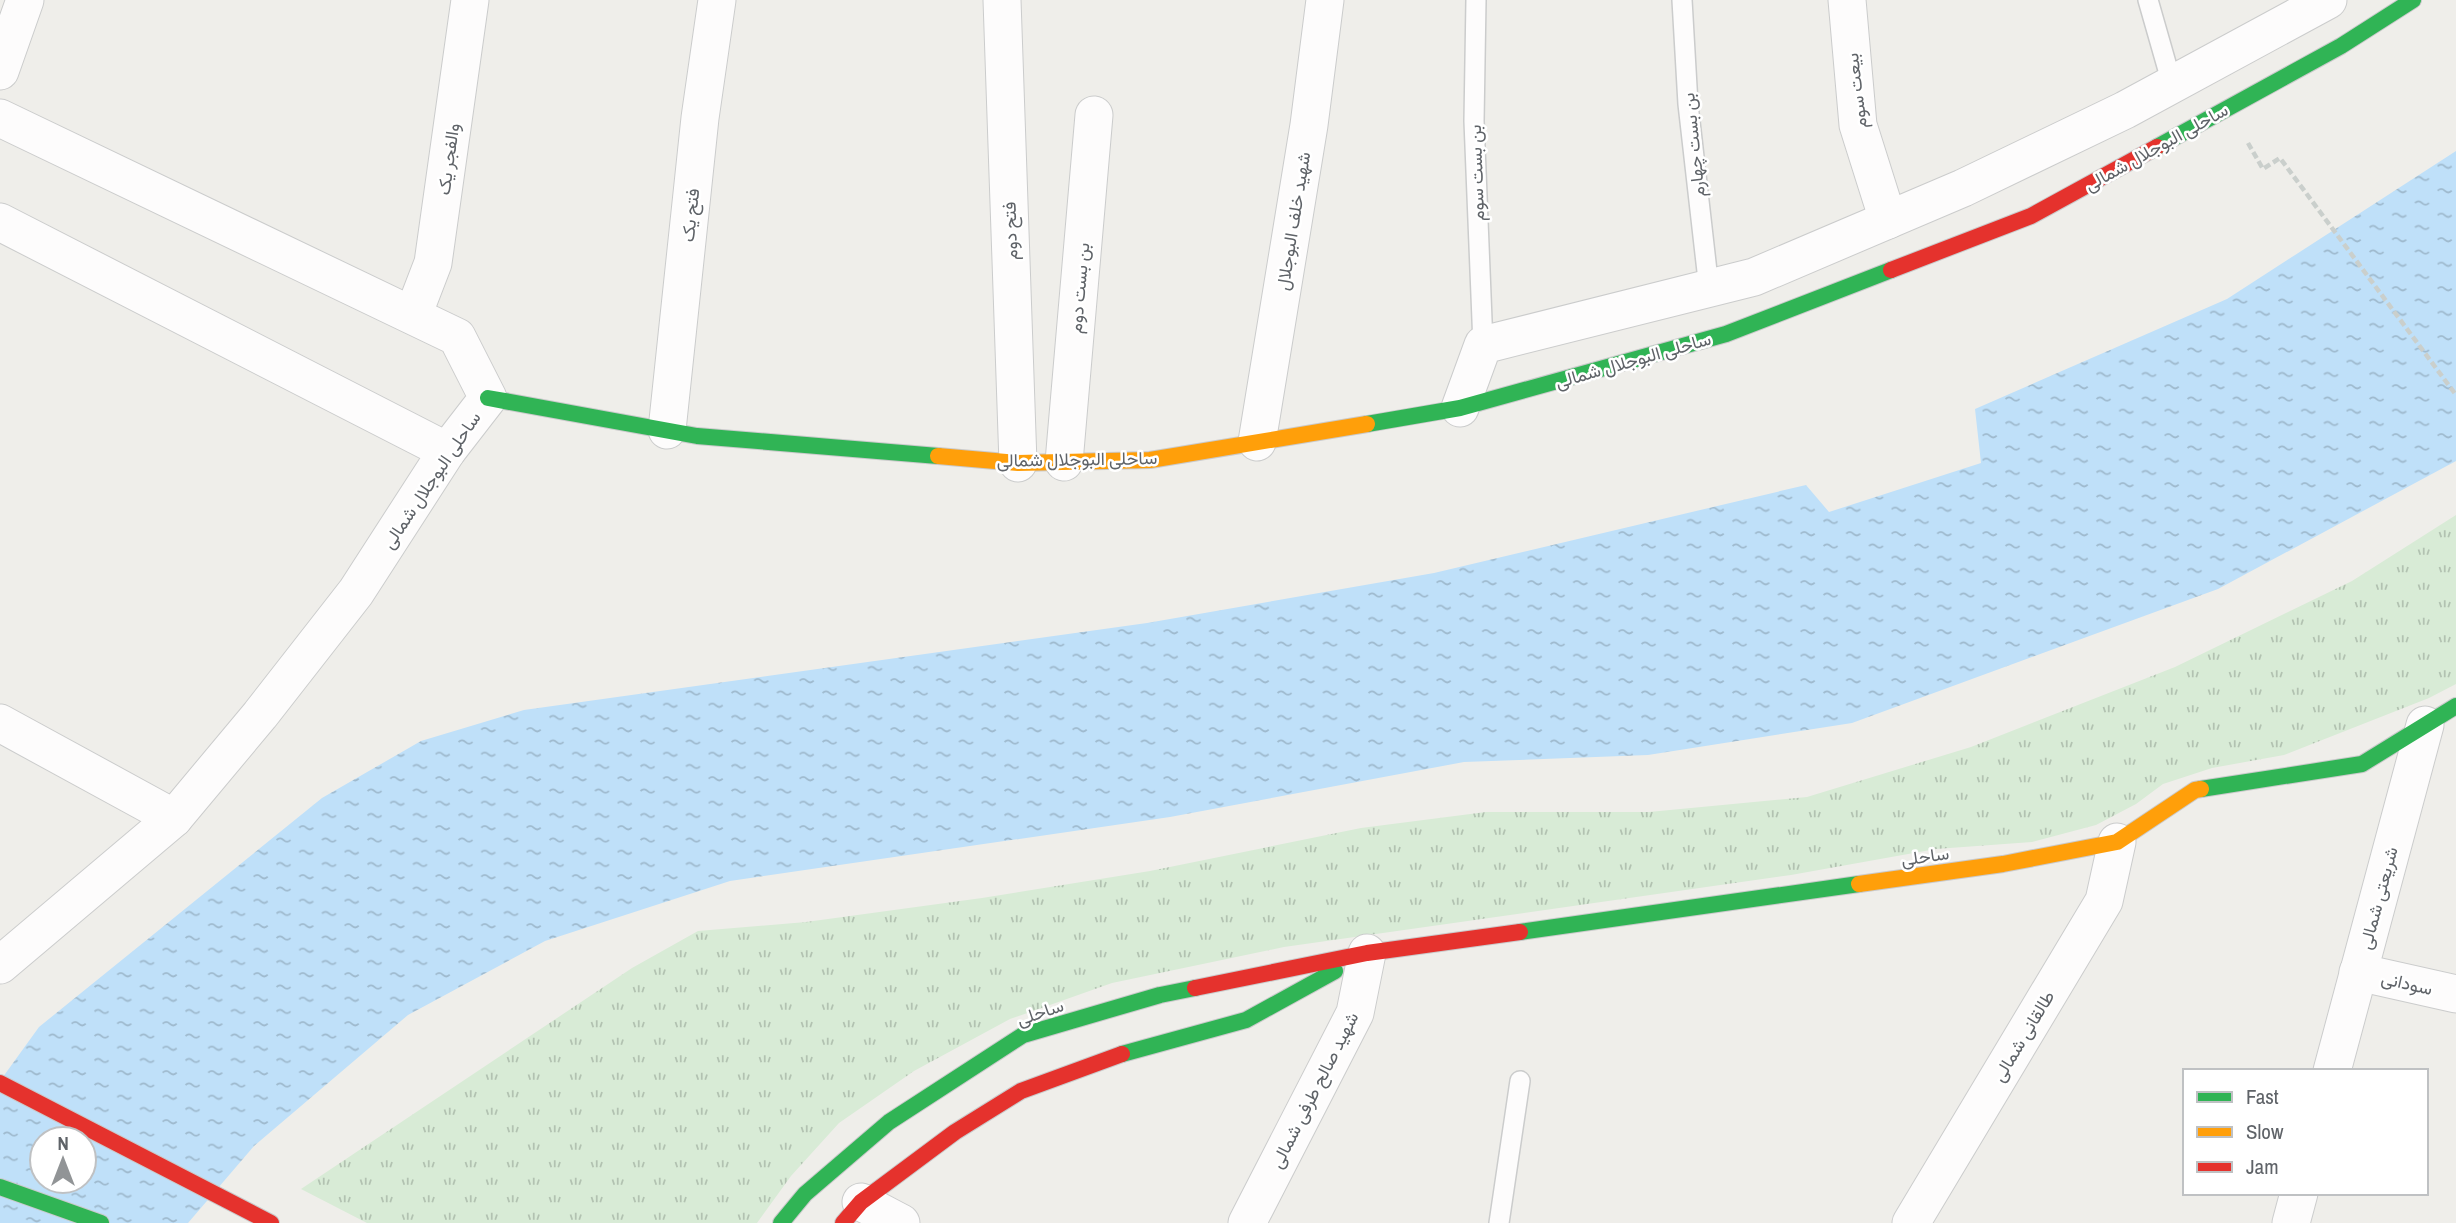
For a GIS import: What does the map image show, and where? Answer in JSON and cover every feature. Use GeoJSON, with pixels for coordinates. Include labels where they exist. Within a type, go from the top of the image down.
{"type":"FeatureCollection","features":[{"type":"Feature","properties":{"kind":"main road","name":"ساحلی البوجلال شمالی"},"geometry":{"type":"LineString","coordinates":[[488,398],[697,436],[1018,463],[1150,460],[1460,408],[1726,334],[2031,216],[2340,46],[2413,0]]}},
{"type":"Feature","properties":{"kind":"main road","name":"ساحلی"},"geometry":{"type":"LineString","coordinates":[[781,1223],[805,1194],[889,1122],[1023,1035],[1160,995],[1367,953],[2003,864],[2117,842],[2195,790],[2362,764],[2456,706]]}},
{"type":"Feature","properties":{"kind":"main road","name":"ساحلی"},"geometry":{"type":"LineString","coordinates":[[852,1213],[955,1132],[1021,1091],[1118,1055],[1246,1020],[1367,953]]}},
{"type":"Feature","properties":{"kind":"main road"},"geometry":{"type":"LineString","coordinates":[[0,1083],[270,1223]]}},
{"type":"Feature","properties":{"kind":"main road"},"geometry":{"type":"LineString","coordinates":[[0,1187],[101,1223]]}},
{"type":"Feature","properties":{"kind":"street"},"geometry":{"type":"LineString","coordinates":[[0,71],[25,0]]}},
{"type":"Feature","properties":{"kind":"street","name":"والفجر یک"},"geometry":{"type":"LineString","coordinates":[[413,315],[433,263],[470,0]]}},
{"type":"Feature","properties":{"kind":"street","name":"فتح یک"},"geometry":{"type":"LineString","coordinates":[[667,430],[701,118],[717,0]]}},
{"type":"Feature","properties":{"kind":"street","name":"فتح دوم"},"geometry":{"type":"LineString","coordinates":[[1002,0],[1018,463]]}},
{"type":"Feature","properties":{"kind":"street","name":"شهید خلف البوجلال"},"geometry":{"type":"LineString","coordinates":[[1257,442],[1309,125],[1325,0]]}},
{"type":"Feature","properties":{"kind":"street","name":"بیعت سوم"},"geometry":{"type":"LineString","coordinates":[[1847,0],[1858,125],[1888,220]]}},
{"type":"Feature","properties":{"kind":"street"},"geometry":{"type":"LineString","coordinates":[[1460,408],[1483,345],[1754,277],[1975,182],[2125,110],[2326,1],[2340,46]]}},
{"type":"Feature","properties":{"kind":"street","name":"بن بست دوم"},"geometry":{"type":"LineString","coordinates":[[1064,462],[1094,115]]}},
{"type":"Feature","properties":{"kind":"street"},"geometry":{"type":"LineString","coordinates":[[0,118],[457,337],[488,398]]}},
{"type":"Feature","properties":{"kind":"street"},"geometry":{"type":"LineString","coordinates":[[0,222],[447,451]]}},
{"type":"Feature","properties":{"kind":"street","name":"ساحلی البوجلال شمالی"},"geometry":{"type":"LineString","coordinates":[[0,965],[174,818],[260,715],[356,592],[447,451],[488,398]]}},
{"type":"Feature","properties":{"kind":"street"},"geometry":{"type":"LineString","coordinates":[[0,723],[174,818]]}},
{"type":"Feature","properties":{"kind":"street","name":"شریعتی شمالی"},"geometry":{"type":"LineString","coordinates":[[2333,1069],[2425,725]]}},
{"type":"Feature","properties":{"kind":"street","name":"طالقانی شمالی"},"geometry":{"type":"LineString","coordinates":[[1911,1223],[2104,901],[2117,842]]}},
{"type":"Feature","properties":{"kind":"street","name":"شهید صالح طرفی شمالی"},"geometry":{"type":"LineString","coordinates":[[1247,1223],[1355,1013],[1367,953]]}},
{"type":"Feature","properties":{"kind":"street","name":"سودانی"},"geometry":{"type":"LineString","coordinates":[[2358,972],[2456,994]]}},
{"type":"Feature","properties":{"kind":"street"},"geometry":{"type":"LineString","coordinates":[[2291,1223],[2298,1195]]}},
{"type":"Feature","properties":{"kind":"street"},"geometry":{"type":"LineString","coordinates":[[852,1213],[901,1223]]}},
{"type":"Feature","properties":{"kind":"lane","name":"بن بست سوم"},"geometry":{"type":"LineString","coordinates":[[1476,0],[1474,121],[1483,345]]}},
{"type":"Feature","properties":{"kind":"lane","name":"بن بست چهارم"},"geometry":{"type":"LineString","coordinates":[[1682,0],[1688,104],[1709,289]]}},
{"type":"Feature","properties":{"kind":"lane"},"geometry":{"type":"LineString","coordinates":[[2148,0],[2172,84]]}},
{"type":"Feature","properties":{"kind":"lane"},"geometry":{"type":"LineString","coordinates":[[1499,1223],[1520,1081]]}},
{"type":"Feature","properties":{"kind":"path"},"geometry":{"type":"LineString","coordinates":[[2248,142],[2263,169],[2280,158],[2456,395]]}},
{"type":"Feature","properties":{"kind":"green space"},"geometry":{"type":"Polygon","coordinates":[[[2456,515],[2456,684],[2429,698],[2284,755],[2212,768],[2163,784],[2136,804],[2096,825],[2032,842],[1936,849],[1791,875],[1284,947],[1112,983],[1010,1019],[914,1071],[839,1123],[791,1176],[757,1223],[367,1223],[301,1189],[632,968],[698,931],[806,922],[982,898],[1150,871],[1361,828],[1486,812],[1649,812],[1807,797],[1971,747],[2175,667],[2352,581],[2456,515]]]}},
{"type":"Feature","properties":{"kind":"water"},"geometry":{"type":"Polygon","coordinates":[[[2456,151],[2456,461],[2218,589],[1852,723],[1648,755],[1464,762],[1170,817],[730,881],[545,941],[408,1015],[254,1146],[188,1223],[0,1223],[0,1081],[39,1027],[322,798],[421,741],[524,710],[1147,623],[1434,573],[1806,485],[1829,512],[1981,463],[1975,409],[2227,299],[2456,151]]]}},
{"type":"Feature","properties":{"kind":"traffic: fast"},"geometry":{"type":"LineString","coordinates":[[2157,147],[2341,46],[2413,0]]}},
{"type":"Feature","properties":{"kind":"traffic: fast"},"geometry":{"type":"LineString","coordinates":[[1367,424],[1460,408],[1726,334],[1891,270]]}},
{"type":"Feature","properties":{"kind":"traffic: fast"},"geometry":{"type":"LineString","coordinates":[[488,398],[697,436],[938,456]]}},
{"type":"Feature","properties":{"kind":"traffic: fast"},"geometry":{"type":"LineString","coordinates":[[2201,789],[2362,764],[2456,706]]}},
{"type":"Feature","properties":{"kind":"traffic: fast"},"geometry":{"type":"LineString","coordinates":[[1520,932],[1859,884]]}},
{"type":"Feature","properties":{"kind":"traffic: fast"},"geometry":{"type":"LineString","coordinates":[[1122,1054],[1246,1020],[1335,971]]}},
{"type":"Feature","properties":{"kind":"traffic: fast"},"geometry":{"type":"LineString","coordinates":[[781,1223],[805,1194],[889,1122],[1023,1035],[1160,995],[1195,988]]}},
{"type":"Feature","properties":{"kind":"traffic: fast"},"geometry":{"type":"LineString","coordinates":[[0,1187],[101,1223]]}},
{"type":"Feature","properties":{"kind":"traffic: slow"},"geometry":{"type":"LineString","coordinates":[[938,456],[1018,463],[1150,460],[1367,424]]}},
{"type":"Feature","properties":{"kind":"traffic: slow"},"geometry":{"type":"LineString","coordinates":[[1859,884],[2003,864],[2117,842],[2195,790],[2201,789]]}},
{"type":"Feature","properties":{"kind":"traffic: jam"},"geometry":{"type":"LineString","coordinates":[[1891,270],[2031,216],[2157,147]]}},
{"type":"Feature","properties":{"kind":"traffic: jam"},"geometry":{"type":"LineString","coordinates":[[1195,988],[1367,953],[1520,932]]}},
{"type":"Feature","properties":{"kind":"traffic: jam"},"geometry":{"type":"LineString","coordinates":[[843,1223],[861,1202],[955,1132],[1021,1091],[1122,1054]]}},
{"type":"Feature","properties":{"kind":"traffic: jam"},"geometry":{"type":"LineString","coordinates":[[0,1083],[271,1223]]}}]}
